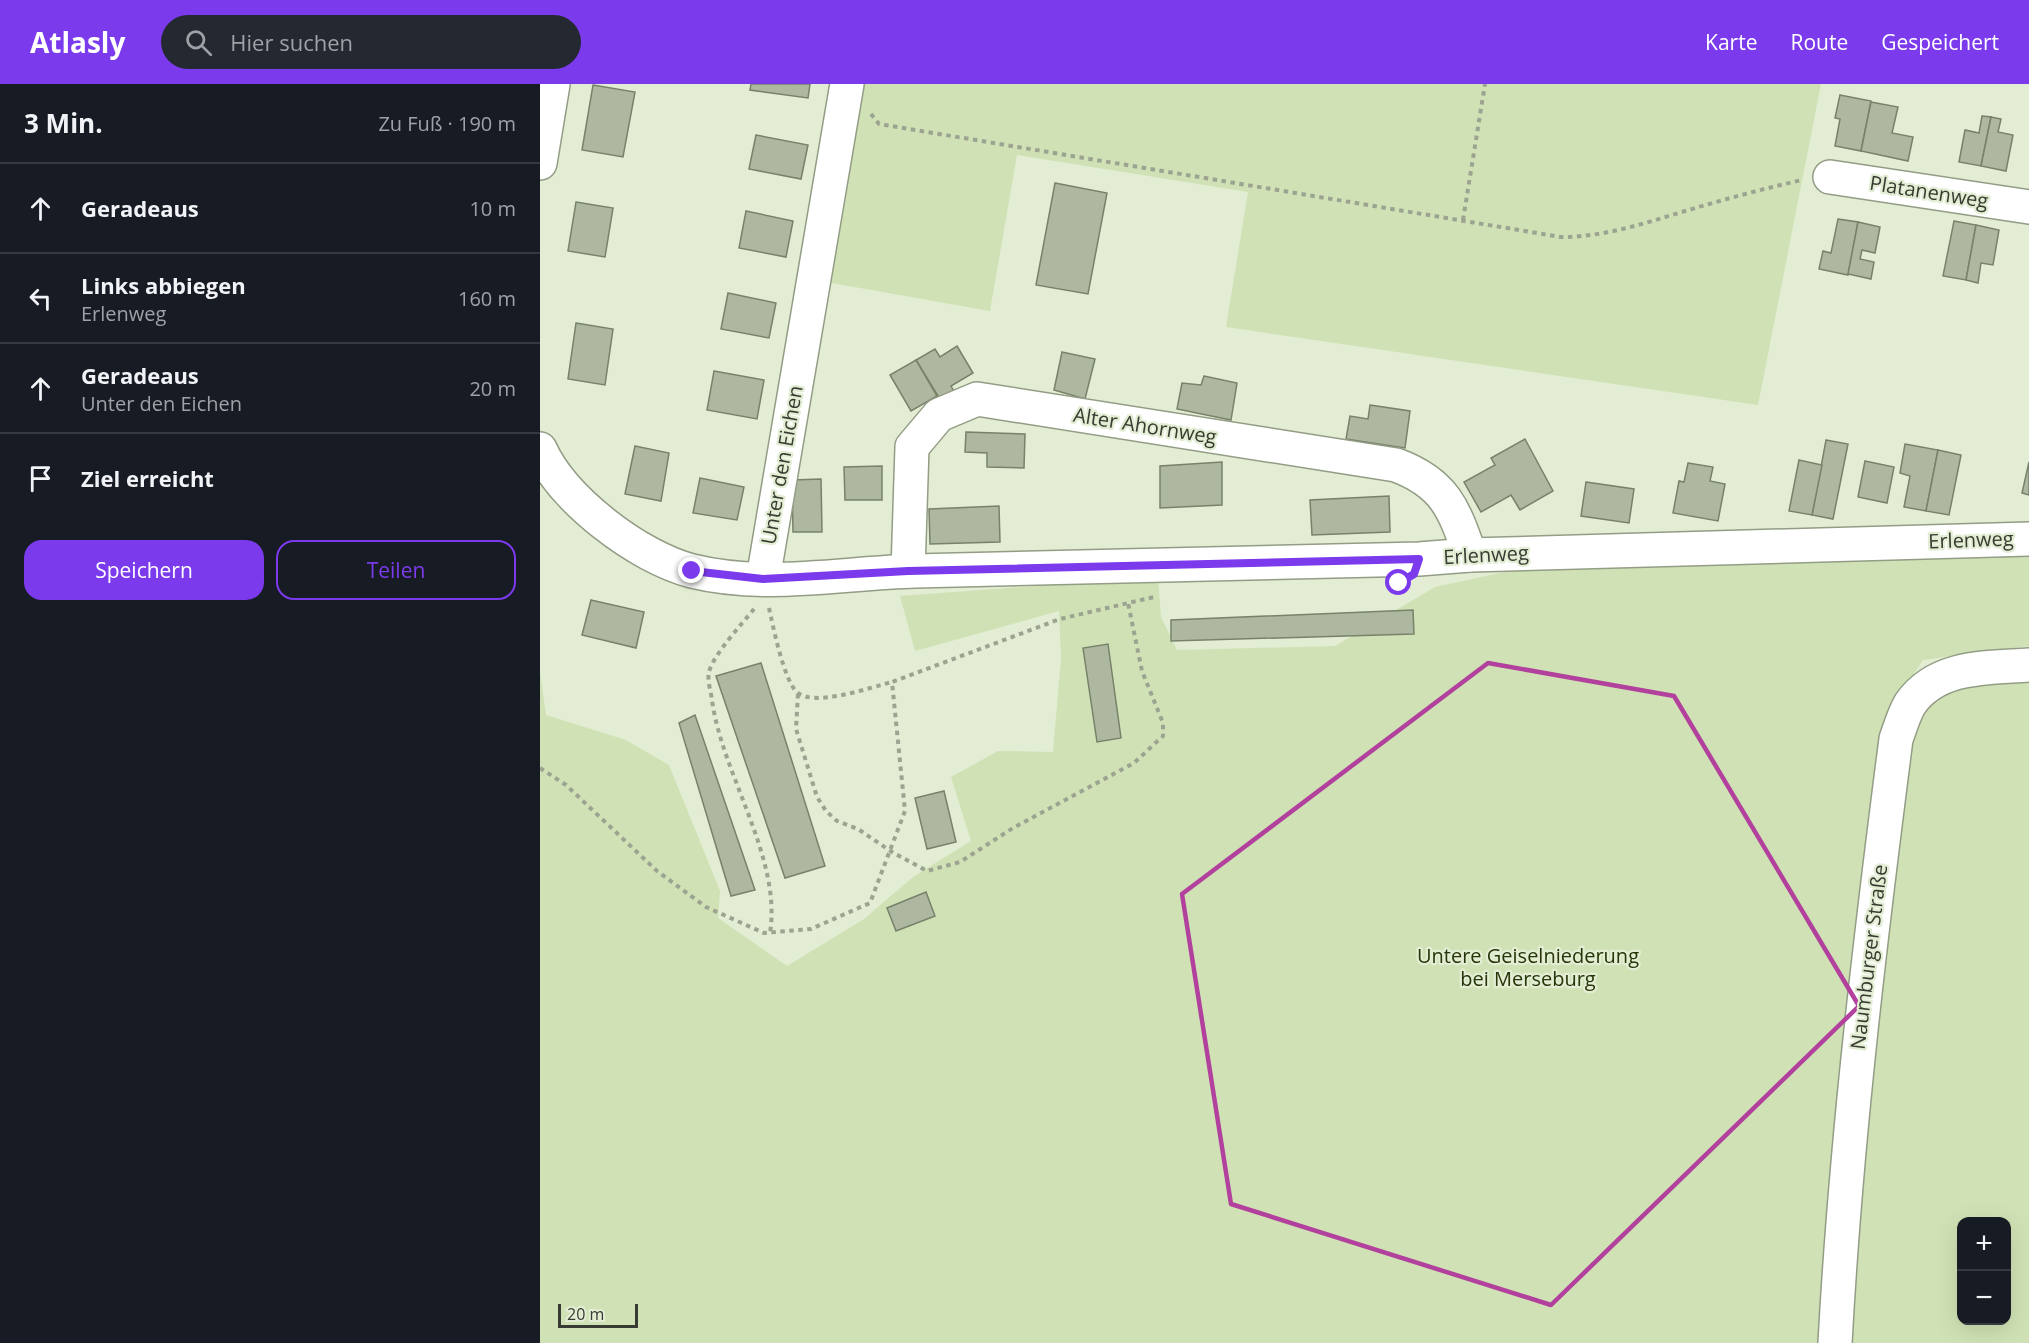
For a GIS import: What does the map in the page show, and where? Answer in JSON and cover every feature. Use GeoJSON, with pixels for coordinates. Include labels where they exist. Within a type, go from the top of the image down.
{"type":"FeatureCollection","features":[{"type":"Feature","properties":{"kind":"street"},"geometry":{"type":"LineString","coordinates":[[540,163],[553,84]]}},
{"type":"Feature","properties":{"kind":"street","name":"Unter den Eichen"},"geometry":{"type":"LineString","coordinates":[[764,587],[847,84]]}},
{"type":"Feature","properties":{"kind":"street","name":"Platanenweg"},"geometry":{"type":"LineString","coordinates":[[1830,177],[2029,207]]}},
{"type":"Feature","properties":{"kind":"street","name":"Alter Ahornweg"},"geometry":{"type":"LineString","coordinates":[[908,571],[912,447],[939,416],[976,399],[1396,465],[1420,474],[1454,508],[1470,555]]}},
{"type":"Feature","properties":{"kind":"street"},"geometry":{"type":"LineString","coordinates":[[540,449],[546,461],[591,514],[639,549],[692,571],[764,587]]}},
{"type":"Feature","properties":{"kind":"street","name":"Erlenweg"},"geometry":{"type":"LineString","coordinates":[[764,587],[908,571],[1419,559],[1470,555],[2029,539]]}},
{"type":"Feature","properties":{"kind":"street","name":"Naumburger Straße"},"geometry":{"type":"LineString","coordinates":[[1835,1343],[1841,1240],[1864,991],[1896,739],[1910,705],[1935,680],[1967,670],[2029,665]]}},
{"type":"Feature","properties":{"kind":"path"},"geometry":{"type":"LineString","coordinates":[[1463,220],[1485,84]]}},
{"type":"Feature","properties":{"kind":"path"},"geometry":{"type":"LineString","coordinates":[[870,107],[871,114],[879,124],[1561,237],[1586,237],[1627,228],[1758,190],[1830,177]]}},
{"type":"Feature","properties":{"kind":"path"},"geometry":{"type":"LineString","coordinates":[[764,587],[781,656],[792,686],[798,694],[812,698],[830,697],[892,682],[1060,619],[1158,596]]}},
{"type":"Feature","properties":{"kind":"path"},"geometry":{"type":"LineString","coordinates":[[764,587],[709,673],[715,720],[768,876],[773,912],[770,933]]}},
{"type":"Feature","properties":{"kind":"path"},"geometry":{"type":"LineString","coordinates":[[798,694],[796,729],[817,797],[826,811],[837,820],[858,829],[892,852],[927,871],[960,862],[1013,828],[1134,763],[1156,746],[1163,736],[1163,723],[1142,671],[1128,603]]}},
{"type":"Feature","properties":{"kind":"path"},"geometry":{"type":"LineString","coordinates":[[540,768],[566,784],[657,871],[706,907],[764,933],[811,929],[870,903],[892,852],[905,811],[892,682]]}},
{"type":"Feature","properties":{"kind":"highlighted area"},"geometry":{"type":"Polygon","coordinates":[[[1488,663],[1674,696],[1859,1006],[1551,1305],[1231,1204],[1182,894],[1488,663]]]}},
{"type":"Feature","properties":{"kind":"green space"},"geometry":{"type":"Polygon","coordinates":[[[858,84],[1821,84],[1758,405],[1226,327],[1248,192],[1017,155],[990,311],[826,282],[858,84]]]}},
{"type":"Feature","properties":{"kind":"green space","name":"Untere Geiselniederung bei Merseburg"},"geometry":{"type":"Polygon","coordinates":[[[2029,551],[2029,646],[1923,660],[1904,689],[1958,681],[2029,678],[2029,1343],[540,1343],[540,672],[546,715],[626,740],[669,765],[720,891],[718,918],[787,966],[864,919],[913,877],[971,841],[951,777],[998,751],[1053,752],[1061,658],[1059,611],[915,651],[900,596],[1158,577],[1161,617],[1177,650],[1335,646],[1435,587],[1514,570],[2029,551]]]}},
{"type":"Feature","properties":{"kind":"building"},"geometry":{"type":"Polygon","coordinates":[[[751,84],[810,84],[808,98],[750,90],[751,84]]]}},
{"type":"Feature","properties":{"kind":"building"},"geometry":{"type":"Polygon","coordinates":[[[593,85],[635,92],[623,157],[582,150],[593,85]]]}},
{"type":"Feature","properties":{"kind":"building"},"geometry":{"type":"Polygon","coordinates":[[[1840,95],[1871,101],[1861,151],[1835,146],[1840,119],[1835,118],[1840,95]]]}},
{"type":"Feature","properties":{"kind":"building"},"geometry":{"type":"Polygon","coordinates":[[[1871,102],[1898,107],[1892,133],[1913,137],[1908,161],[1861,151],[1871,102]]]}},
{"type":"Feature","properties":{"kind":"building"},"geometry":{"type":"Polygon","coordinates":[[[1982,116],[1991,117],[1981,166],[1959,162],[1965,130],[1979,133],[1982,116]]]}},
{"type":"Feature","properties":{"kind":"building"},"geometry":{"type":"Polygon","coordinates":[[[1991,117],[2001,119],[1998,132],[2013,135],[2006,171],[1981,166],[1991,117]]]}},
{"type":"Feature","properties":{"kind":"building"},"geometry":{"type":"Polygon","coordinates":[[[756,135],[808,145],[801,179],[749,169],[756,135]]]}},
{"type":"Feature","properties":{"kind":"building"},"geometry":{"type":"Polygon","coordinates":[[[1055,183],[1107,193],[1088,294],[1036,285],[1055,183]]]}},
{"type":"Feature","properties":{"kind":"building"},"geometry":{"type":"Polygon","coordinates":[[[576,202],[613,208],[605,257],[568,251],[576,202]]]}},
{"type":"Feature","properties":{"kind":"building"},"geometry":{"type":"Polygon","coordinates":[[[746,211],[793,221],[786,257],[739,248],[746,211]]]}},
{"type":"Feature","properties":{"kind":"building"},"geometry":{"type":"Polygon","coordinates":[[[1838,219],[1858,222],[1848,275],[1819,269],[1823,251],[1831,253],[1838,219]]]}},
{"type":"Feature","properties":{"kind":"building"},"geometry":{"type":"Polygon","coordinates":[[[1954,221],[1976,225],[1966,280],[1943,276],[1954,221]]]}},
{"type":"Feature","properties":{"kind":"building"},"geometry":{"type":"Polygon","coordinates":[[[1858,222],[1880,227],[1875,253],[1862,250],[1860,259],[1874,262],[1871,279],[1848,274],[1858,222]]]}},
{"type":"Feature","properties":{"kind":"building"},"geometry":{"type":"Polygon","coordinates":[[[1976,225],[1999,230],[1993,265],[1981,263],[1978,283],[1966,280],[1976,225]]]}},
{"type":"Feature","properties":{"kind":"building"},"geometry":{"type":"Polygon","coordinates":[[[728,293],[776,303],[769,338],[721,329],[728,293]]]}},
{"type":"Feature","properties":{"kind":"building"},"geometry":{"type":"Polygon","coordinates":[[[576,323],[613,329],[605,385],[568,379],[576,323]]]}},
{"type":"Feature","properties":{"kind":"building"},"geometry":{"type":"Polygon","coordinates":[[[957,346],[973,373],[951,386],[955,393],[941,401],[916,360],[935,349],[940,357],[957,346]]]}},
{"type":"Feature","properties":{"kind":"building"},"geometry":{"type":"Polygon","coordinates":[[[1062,352],[1095,359],[1085,399],[1054,390],[1062,352]]]}},
{"type":"Feature","properties":{"kind":"building"},"geometry":{"type":"Polygon","coordinates":[[[916,360],[937,396],[911,411],[890,375],[916,360]]]}},
{"type":"Feature","properties":{"kind":"building"},"geometry":{"type":"Polygon","coordinates":[[[714,371],[764,380],[757,419],[707,410],[714,371]]]}},
{"type":"Feature","properties":{"kind":"building"},"geometry":{"type":"Polygon","coordinates":[[[1204,376],[1237,383],[1231,420],[1177,409],[1182,383],[1201,385],[1204,376]]]}},
{"type":"Feature","properties":{"kind":"building"},"geometry":{"type":"Polygon","coordinates":[[[1370,405],[1410,411],[1405,448],[1346,439],[1350,416],[1368,419],[1370,405]]]}},
{"type":"Feature","properties":{"kind":"building"},"geometry":{"type":"Polygon","coordinates":[[[966,432],[1025,434],[1024,468],[987,467],[987,453],[965,452],[966,432]]]}},
{"type":"Feature","properties":{"kind":"building"},"geometry":{"type":"Polygon","coordinates":[[[1525,439],[1553,491],[1520,510],[1511,495],[1481,512],[1464,482],[1495,465],[1491,458],[1525,439]]]}},
{"type":"Feature","properties":{"kind":"building"},"geometry":{"type":"Polygon","coordinates":[[[1826,440],[1848,444],[1833,519],[1812,515],[1826,440]]]}},
{"type":"Feature","properties":{"kind":"building"},"geometry":{"type":"Polygon","coordinates":[[[1905,444],[1938,450],[1926,511],[1904,507],[1910,476],[1900,473],[1905,444]]]}},
{"type":"Feature","properties":{"kind":"building"},"geometry":{"type":"Polygon","coordinates":[[[635,446],[669,453],[661,501],[625,494],[635,446]]]}},
{"type":"Feature","properties":{"kind":"building"},"geometry":{"type":"Polygon","coordinates":[[[1938,450],[1961,455],[1949,515],[1926,511],[1938,450]]]}},
{"type":"Feature","properties":{"kind":"building"},"geometry":{"type":"Polygon","coordinates":[[[1799,460],[1822,465],[1812,515],[1789,511],[1799,460]]]}},
{"type":"Feature","properties":{"kind":"building"},"geometry":{"type":"Polygon","coordinates":[[[1865,461],[1894,467],[1887,503],[1858,497],[1865,461]]]}},
{"type":"Feature","properties":{"kind":"building"},"geometry":{"type":"Polygon","coordinates":[[[1222,462],[1222,505],[1160,508],[1160,466],[1222,462]]]}},
{"type":"Feature","properties":{"kind":"building"},"geometry":{"type":"Polygon","coordinates":[[[2029,462],[2029,495],[2022,493],[2029,462]]]}},
{"type":"Feature","properties":{"kind":"building"},"geometry":{"type":"Polygon","coordinates":[[[1688,463],[1713,467],[1710,481],[1725,484],[1718,521],[1673,513],[1679,481],[1684,482],[1688,463]]]}},
{"type":"Feature","properties":{"kind":"building"},"geometry":{"type":"Polygon","coordinates":[[[882,466],[882,500],[845,500],[844,467],[882,466]]]}},
{"type":"Feature","properties":{"kind":"building"},"geometry":{"type":"Polygon","coordinates":[[[700,478],[744,487],[737,520],[693,513],[700,478]]]}},
{"type":"Feature","properties":{"kind":"building"},"geometry":{"type":"Polygon","coordinates":[[[821,479],[822,532],[793,532],[792,480],[821,479]]]}},
{"type":"Feature","properties":{"kind":"building"},"geometry":{"type":"Polygon","coordinates":[[[1586,482],[1634,489],[1629,523],[1581,516],[1586,482]]]}},
{"type":"Feature","properties":{"kind":"building"},"geometry":{"type":"Polygon","coordinates":[[[1389,496],[1390,532],[1312,535],[1310,500],[1389,496]]]}},
{"type":"Feature","properties":{"kind":"building"},"geometry":{"type":"Polygon","coordinates":[[[999,506],[1000,542],[930,544],[929,509],[999,506]]]}},
{"type":"Feature","properties":{"kind":"building"},"geometry":{"type":"Polygon","coordinates":[[[591,600],[644,612],[636,648],[582,635],[591,600]]]}},
{"type":"Feature","properties":{"kind":"building"},"geometry":{"type":"Polygon","coordinates":[[[1413,610],[1414,634],[1171,641],[1171,620],[1413,610]]]}},
{"type":"Feature","properties":{"kind":"building"},"geometry":{"type":"Polygon","coordinates":[[[1108,644],[1121,738],[1097,742],[1083,648],[1108,644]]]}},
{"type":"Feature","properties":{"kind":"building"},"geometry":{"type":"Polygon","coordinates":[[[761,663],[825,866],[785,878],[716,676],[761,663]]]}},
{"type":"Feature","properties":{"kind":"building"},"geometry":{"type":"Polygon","coordinates":[[[695,715],[755,890],[731,896],[679,723],[695,715]]]}},
{"type":"Feature","properties":{"kind":"building"},"geometry":{"type":"Polygon","coordinates":[[[944,791],[956,842],[927,849],[915,798],[944,791]]]}},
{"type":"Feature","properties":{"kind":"building"},"geometry":{"type":"Polygon","coordinates":[[[926,892],[935,916],[896,931],[887,908],[926,892]]]}},
{"type":"Feature","properties":{"kind":"route"},"geometry":{"type":"LineString","coordinates":[[692,571],[763,579],[908,571],[1419,559],[1414,574],[1399,583]]}}]}
